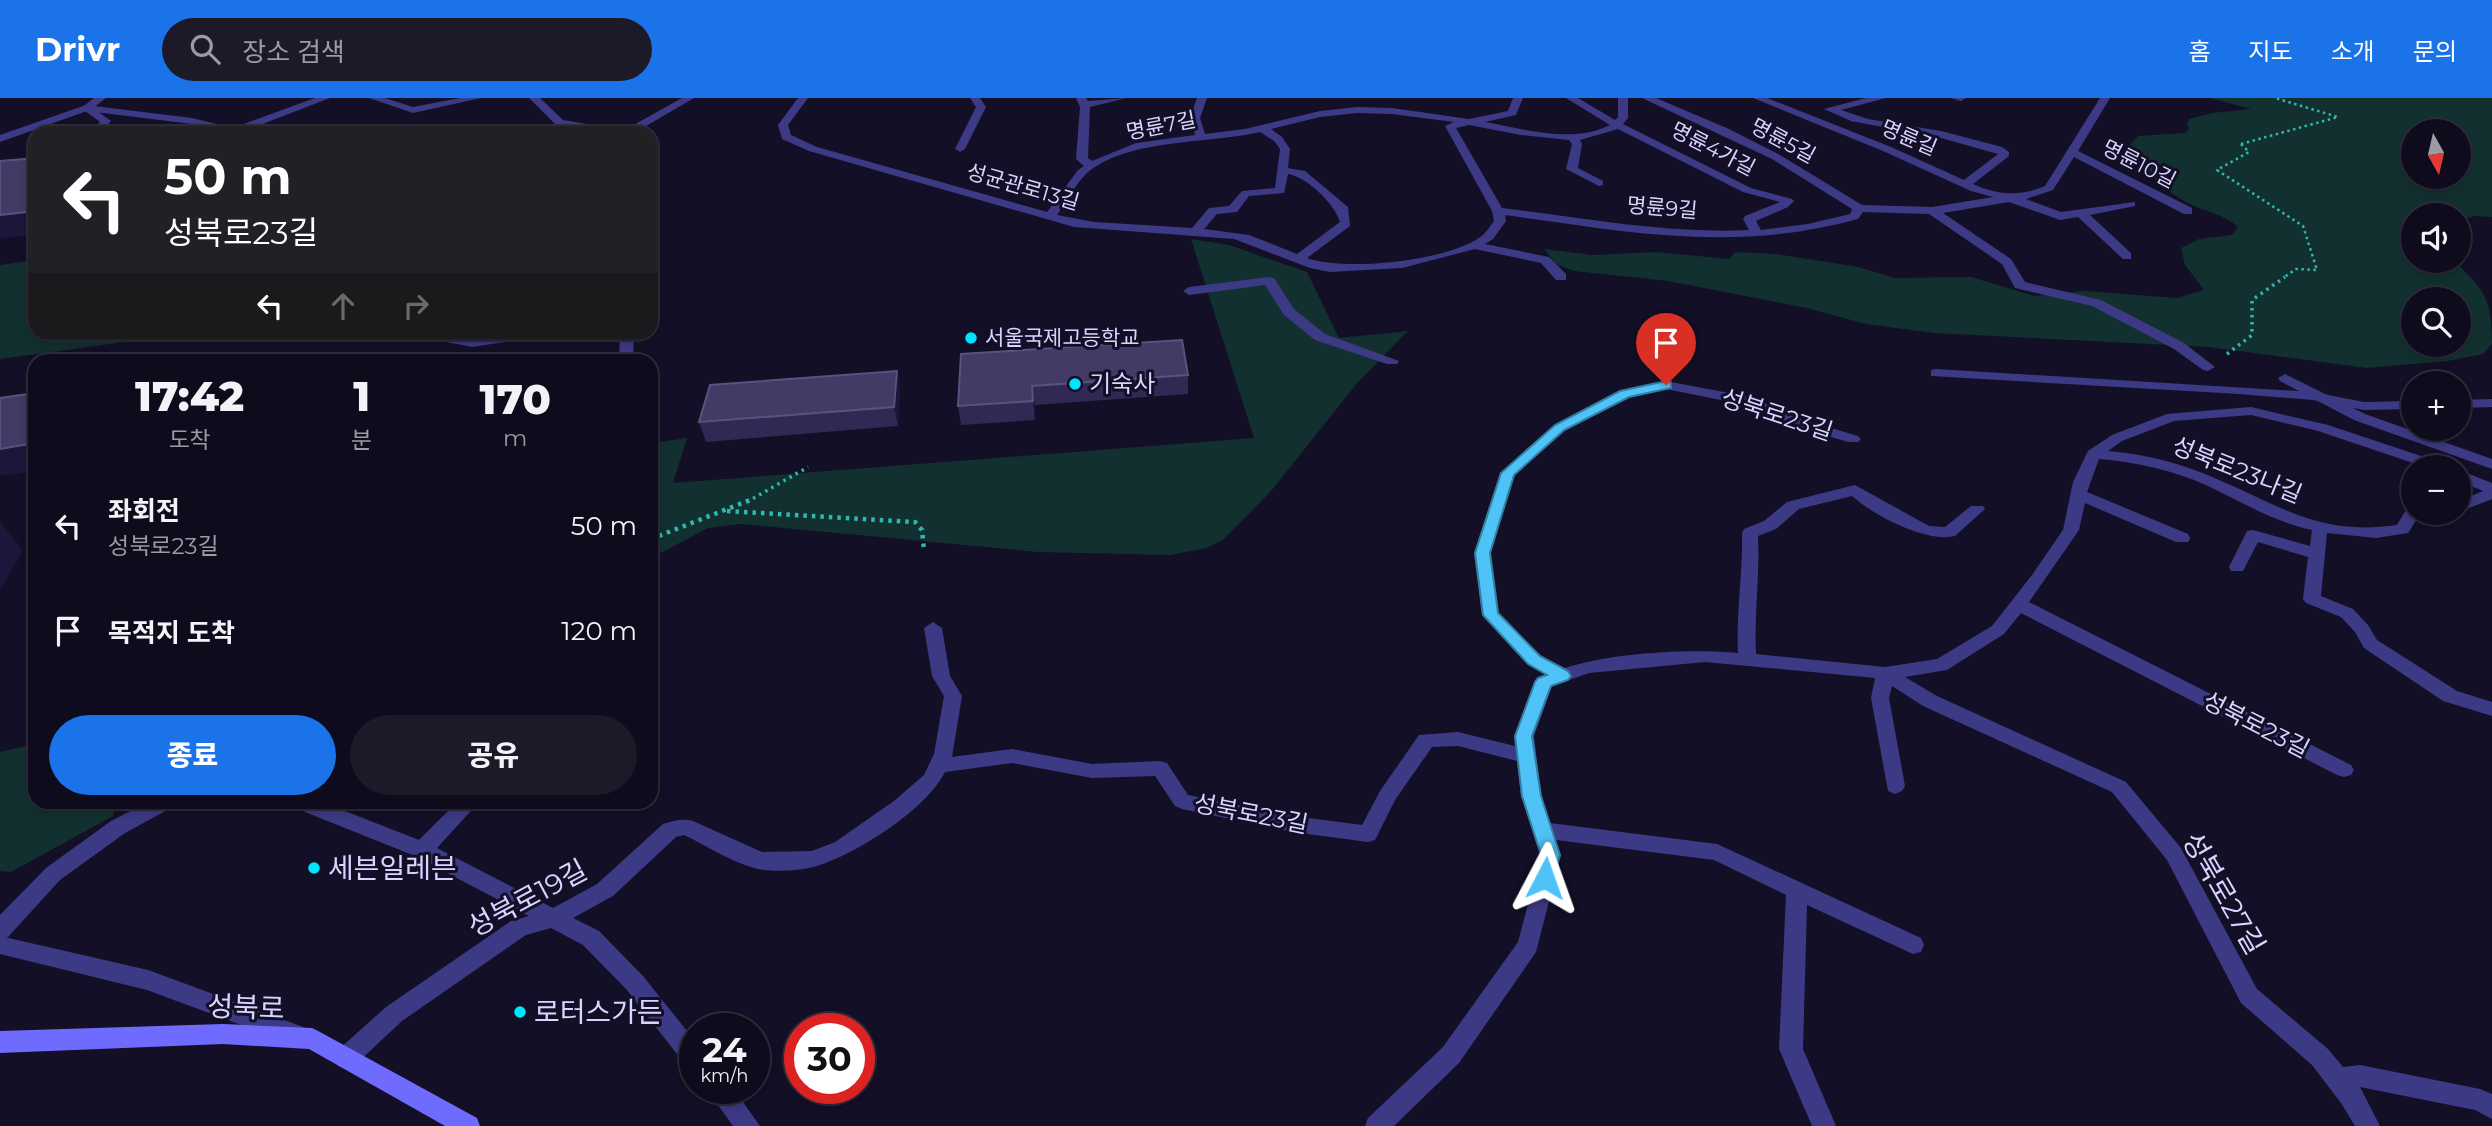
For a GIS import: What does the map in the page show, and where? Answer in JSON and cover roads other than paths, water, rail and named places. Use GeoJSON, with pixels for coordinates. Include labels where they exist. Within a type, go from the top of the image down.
{"type":"FeatureCollection","features":[{"type":"Feature","properties":{"kind":"main road","name":"성북로"},"geometry":{"type":"LineString","coordinates":[[0,1042],[223,1034],[312,1040],[468,1126]]}},
{"type":"Feature","properties":{"kind":"street"},"geometry":{"type":"LineString","coordinates":[[29,126],[101,98]]}},
{"type":"Feature","properties":{"kind":"street"},"geometry":{"type":"LineString","coordinates":[[254,126],[325,98]]}},
{"type":"Feature","properties":{"kind":"street"},"geometry":{"type":"LineString","coordinates":[[374,98],[413,110],[476,98]]}},
{"type":"Feature","properties":{"kind":"street"},"geometry":{"type":"LineString","coordinates":[[534,98],[560,123],[579,126]]}},
{"type":"Feature","properties":{"kind":"street"},"geometry":{"type":"LineString","coordinates":[[640,126],[689,98]]}},
{"type":"Feature","properties":{"kind":"street","name":"성균관로13길"},"geometry":{"type":"LineString","coordinates":[[803,98],[783,125],[786,137],[813,149],[1074,223],[1114,230],[1195,232],[1248,237],[1316,266],[1362,269],[1412,263],[1472,245],[1488,238],[1500,221],[1498,211]]}},
{"type":"Feature","properties":{"kind":"street","name":"성균관로13길"},"geometry":{"type":"LineString","coordinates":[[960,149],[981,107],[975,98]]}},
{"type":"Feature","properties":{"kind":"street"},"geometry":{"type":"LineString","coordinates":[[1092,166],[1082,159],[1083,101],[1122,98]]}},
{"type":"Feature","properties":{"kind":"street"},"geometry":{"type":"LineString","coordinates":[[1202,98],[1194,112],[1194,124],[1202,137]]}},
{"type":"Feature","properties":{"kind":"street"},"geometry":{"type":"LineString","coordinates":[[1498,211],[1450,126],[1512,113],[1518,98]]}},
{"type":"Feature","properties":{"kind":"street","name":"명륜4가길"},"geometry":{"type":"LineString","coordinates":[[1571,98],[1604,121],[1648,138],[1708,168],[1727,181],[1788,201],[1749,219],[1756,232]]}},
{"type":"Feature","properties":{"kind":"street"},"geometry":{"type":"LineString","coordinates":[[1616,125],[1623,118],[1623,98]]}},
{"type":"Feature","properties":{"kind":"street","name":"명륜5길"},"geometry":{"type":"LineString","coordinates":[[1647,98],[1725,131],[1776,157],[1859,208]]}},
{"type":"Feature","properties":{"kind":"street","name":"명륜길"},"geometry":{"type":"LineString","coordinates":[[1758,98],[1887,149],[1965,184],[2005,197]]}},
{"type":"Feature","properties":{"kind":"street"},"geometry":{"type":"LineString","coordinates":[[1802,116],[1881,98]]}},
{"type":"Feature","properties":{"kind":"street"},"geometry":{"type":"LineString","coordinates":[[1955,98],[1961,98]]}},
{"type":"Feature","properties":{"kind":"street","name":"명륜10길"},"geometry":{"type":"LineString","coordinates":[[2005,197],[2036,194],[2049,188],[2105,98]]}},
{"type":"Feature","properties":{"kind":"street"},"geometry":{"type":"LineString","coordinates":[[1410,113],[1416,106],[1415,101]]}},
{"type":"Feature","properties":{"kind":"street"},"geometry":{"type":"LineString","coordinates":[[85,103],[213,126]]}},
{"type":"Feature","properties":{"kind":"street"},"geometry":{"type":"LineString","coordinates":[[85,103],[106,121],[102,126]]}},
{"type":"Feature","properties":{"kind":"street"},"geometry":{"type":"LineString","coordinates":[[1830,109],[1843,115],[1998,149],[2004,154],[1965,184]]}},
{"type":"Feature","properties":{"kind":"street","name":"명륜7길"},"geometry":{"type":"LineString","coordinates":[[1051,215],[1082,172],[1140,145],[1262,128],[1320,114],[1357,110],[1410,113],[1521,132],[1573,137],[1587,137],[1616,125]]}},
{"type":"Feature","properties":{"kind":"street"},"geometry":{"type":"LineString","coordinates":[[0,138],[28,126]]}},
{"type":"Feature","properties":{"kind":"street"},"geometry":{"type":"LineString","coordinates":[[1195,232],[1213,211],[1233,209],[1246,193],[1280,191],[1285,149],[1278,139],[1262,128]]}},
{"type":"Feature","properties":{"kind":"street"},"geometry":{"type":"LineString","coordinates":[[1573,137],[1577,144],[1572,169],[1599,183]]}},
{"type":"Feature","properties":{"kind":"street","name":"명륜10길"},"geometry":{"type":"LineString","coordinates":[[2072,152],[2188,211]]}},
{"type":"Feature","properties":{"kind":"street"},"geometry":{"type":"LineString","coordinates":[[1283,170],[1301,173],[1342,207],[1346,223],[1299,258]]}},
{"type":"Feature","properties":{"kind":"street","name":"명륜9길"},"geometry":{"type":"LineString","coordinates":[[1498,211],[1680,233],[1756,232],[1807,228],[1854,216],[1859,208],[1932,211],[2005,197]]}},
{"type":"Feature","properties":{"kind":"street","name":"명륜10길"},"geometry":{"type":"LineString","coordinates":[[2005,197],[2060,216],[2131,204]]}},
{"type":"Feature","properties":{"kind":"street"},"geometry":{"type":"LineString","coordinates":[[1932,211],[2007,262],[2020,285],[2096,303],[2179,346],[2208,367]]}},
{"type":"Feature","properties":{"kind":"street"},"geometry":{"type":"LineString","coordinates":[[2082,214],[2127,256]]}},
{"type":"Feature","properties":{"kind":"street","name":"성균관로13길"},"geometry":{"type":"LineString","coordinates":[[1472,245],[1545,260],[1560,277]]}},
{"type":"Feature","properties":{"kind":"street"},"geometry":{"type":"LineString","coordinates":[[1189,291],[1269,281],[1289,313],[1320,337],[1392,361]]}},
{"type":"Feature","properties":{"kind":"street"},"geometry":{"type":"LineString","coordinates":[[456,340],[472,343],[492,340]]}},
{"type":"Feature","properties":{"kind":"street"},"geometry":{"type":"LineString","coordinates":[[1936,373],[2313,397],[2364,406],[2401,405]]}},
{"type":"Feature","properties":{"kind":"street"},"geometry":{"type":"LineString","coordinates":[[2285,378],[2313,397],[2385,428],[2492,464]]}},
{"type":"Feature","properties":{"kind":"street","name":"성북로23길"},"geometry":{"type":"LineString","coordinates":[[1563,676],[1534,660],[1491,615],[1482,553],[1508,473],[1560,428],[1625,394],[1666,385],[1750,401],[1783,418],[1853,439]]}},
{"type":"Feature","properties":{"kind":"street"},"geometry":{"type":"LineString","coordinates":[[2471,404],[2492,403]]}},
{"type":"Feature","properties":{"kind":"street"},"geometry":{"type":"LineString","coordinates":[[1377,1126],[1451,1055],[1528,945],[1551,855],[1531,796],[1524,736],[1544,682],[1587,667],[1705,656],[1885,673],[1941,665],[1998,630],[2018,604],[2071,530],[2078,494],[2093,454],[2117,438],[2172,417],[2251,411],[2323,428],[2404,455]]}},
{"type":"Feature","properties":{"kind":"street","name":"성북로23나길"},"geometry":{"type":"LineString","coordinates":[[2093,454],[2141,458],[2210,481],[2293,521],[2341,531],[2389,531],[2402,529],[2405,525]]}},
{"type":"Feature","properties":{"kind":"street"},"geometry":{"type":"LineString","coordinates":[[2471,481],[2492,491]]}},
{"type":"Feature","properties":{"kind":"street"},"geometry":{"type":"LineString","coordinates":[[1747,660],[1745,613],[1751,575],[1750,533],[1770,525],[1793,505],[1855,490],[1864,498],[1926,531],[1949,532],[1977,509]]}},
{"type":"Feature","properties":{"kind":"street"},"geometry":{"type":"LineString","coordinates":[[2471,501],[2492,491]]}},
{"type":"Feature","properties":{"kind":"street"},"geometry":{"type":"LineString","coordinates":[[2078,494],[2182,538]]}},
{"type":"Feature","properties":{"kind":"street","name":"성북로23나길"},"geometry":{"type":"LineString","coordinates":[[2320,527],[2312,599],[2347,613],[2362,629],[2370,644],[2450,696],[2492,709]]}},
{"type":"Feature","properties":{"kind":"street","name":"성북로23나길"},"geometry":{"type":"LineString","coordinates":[[2237,567],[2253,535],[2317,554]]}},
{"type":"Feature","properties":{"kind":"street","name":"성북로23길"},"geometry":{"type":"LineString","coordinates":[[2018,604],[2344,770]]}},
{"type":"Feature","properties":{"kind":"street","name":"성북로19길"},"geometry":{"type":"LineString","coordinates":[[346,1058],[394,1014],[444,977],[519,928],[553,918],[605,890],[670,830],[686,827],[760,861],[813,859],[842,848],[901,807],[932,780],[944,754],[953,696],[942,676],[933,628]]}},
{"type":"Feature","properties":{"kind":"street"},"geometry":{"type":"LineString","coordinates":[[1885,673],[1880,698],[1895,786]]}},
{"type":"Feature","properties":{"kind":"street","name":"성북로27길"},"geometry":{"type":"LineString","coordinates":[[1885,673],[1930,701],[2119,787],[2174,854],[2249,996],[2320,1057],[2338,1079],[2368,1126]]}},
{"type":"Feature","properties":{"kind":"street","name":"성북로23길"},"geometry":{"type":"LineString","coordinates":[[939,766],[1012,755],[1092,771],[1160,768],[1182,801],[1293,824],[1368,834],[1387,796],[1426,740],[1458,738],[1526,756]]}},
{"type":"Feature","properties":{"kind":"street"},"geometry":{"type":"LineString","coordinates":[[0,930],[53,874],[118,827],[151,809]]}},
{"type":"Feature","properties":{"kind":"street"},"geometry":{"type":"LineString","coordinates":[[320,809],[422,850],[591,938],[635,984],[679,1039]]}},
{"type":"Feature","properties":{"kind":"street"},"geometry":{"type":"LineString","coordinates":[[422,850],[462,809]]}},
{"type":"Feature","properties":{"kind":"street"},"geometry":{"type":"LineString","coordinates":[[1543,830],[1717,852],[1913,945]]}},
{"type":"Feature","properties":{"kind":"street"},"geometry":{"type":"LineString","coordinates":[[1797,890],[1791,1049],[1824,1126]]}},
{"type":"Feature","properties":{"kind":"street"},"geometry":{"type":"LineString","coordinates":[[0,945],[148,979],[312,1040]]}},
{"type":"Feature","properties":{"kind":"street"},"geometry":{"type":"LineString","coordinates":[[2338,1079],[2360,1076],[2480,1100],[2492,1108]]}},
{"type":"Feature","properties":{"kind":"street"},"geometry":{"type":"LineString","coordinates":[[731,1104],[748,1126]]}},
{"type":"Feature","properties":{"kind":"place","name":"서울국제고등학교"},"geometry":{"type":"Point","coordinates":[971,338]}},
{"type":"Feature","properties":{"kind":"place","name":"기숙사"},"geometry":{"type":"Point","coordinates":[1075,384]}},
{"type":"Feature","properties":{"kind":"place","name":"세븐일레븐"},"geometry":{"type":"Point","coordinates":[314,868]}},
{"type":"Feature","properties":{"kind":"place","name":"로터스가든"},"geometry":{"type":"Point","coordinates":[520,1012]}}]}
